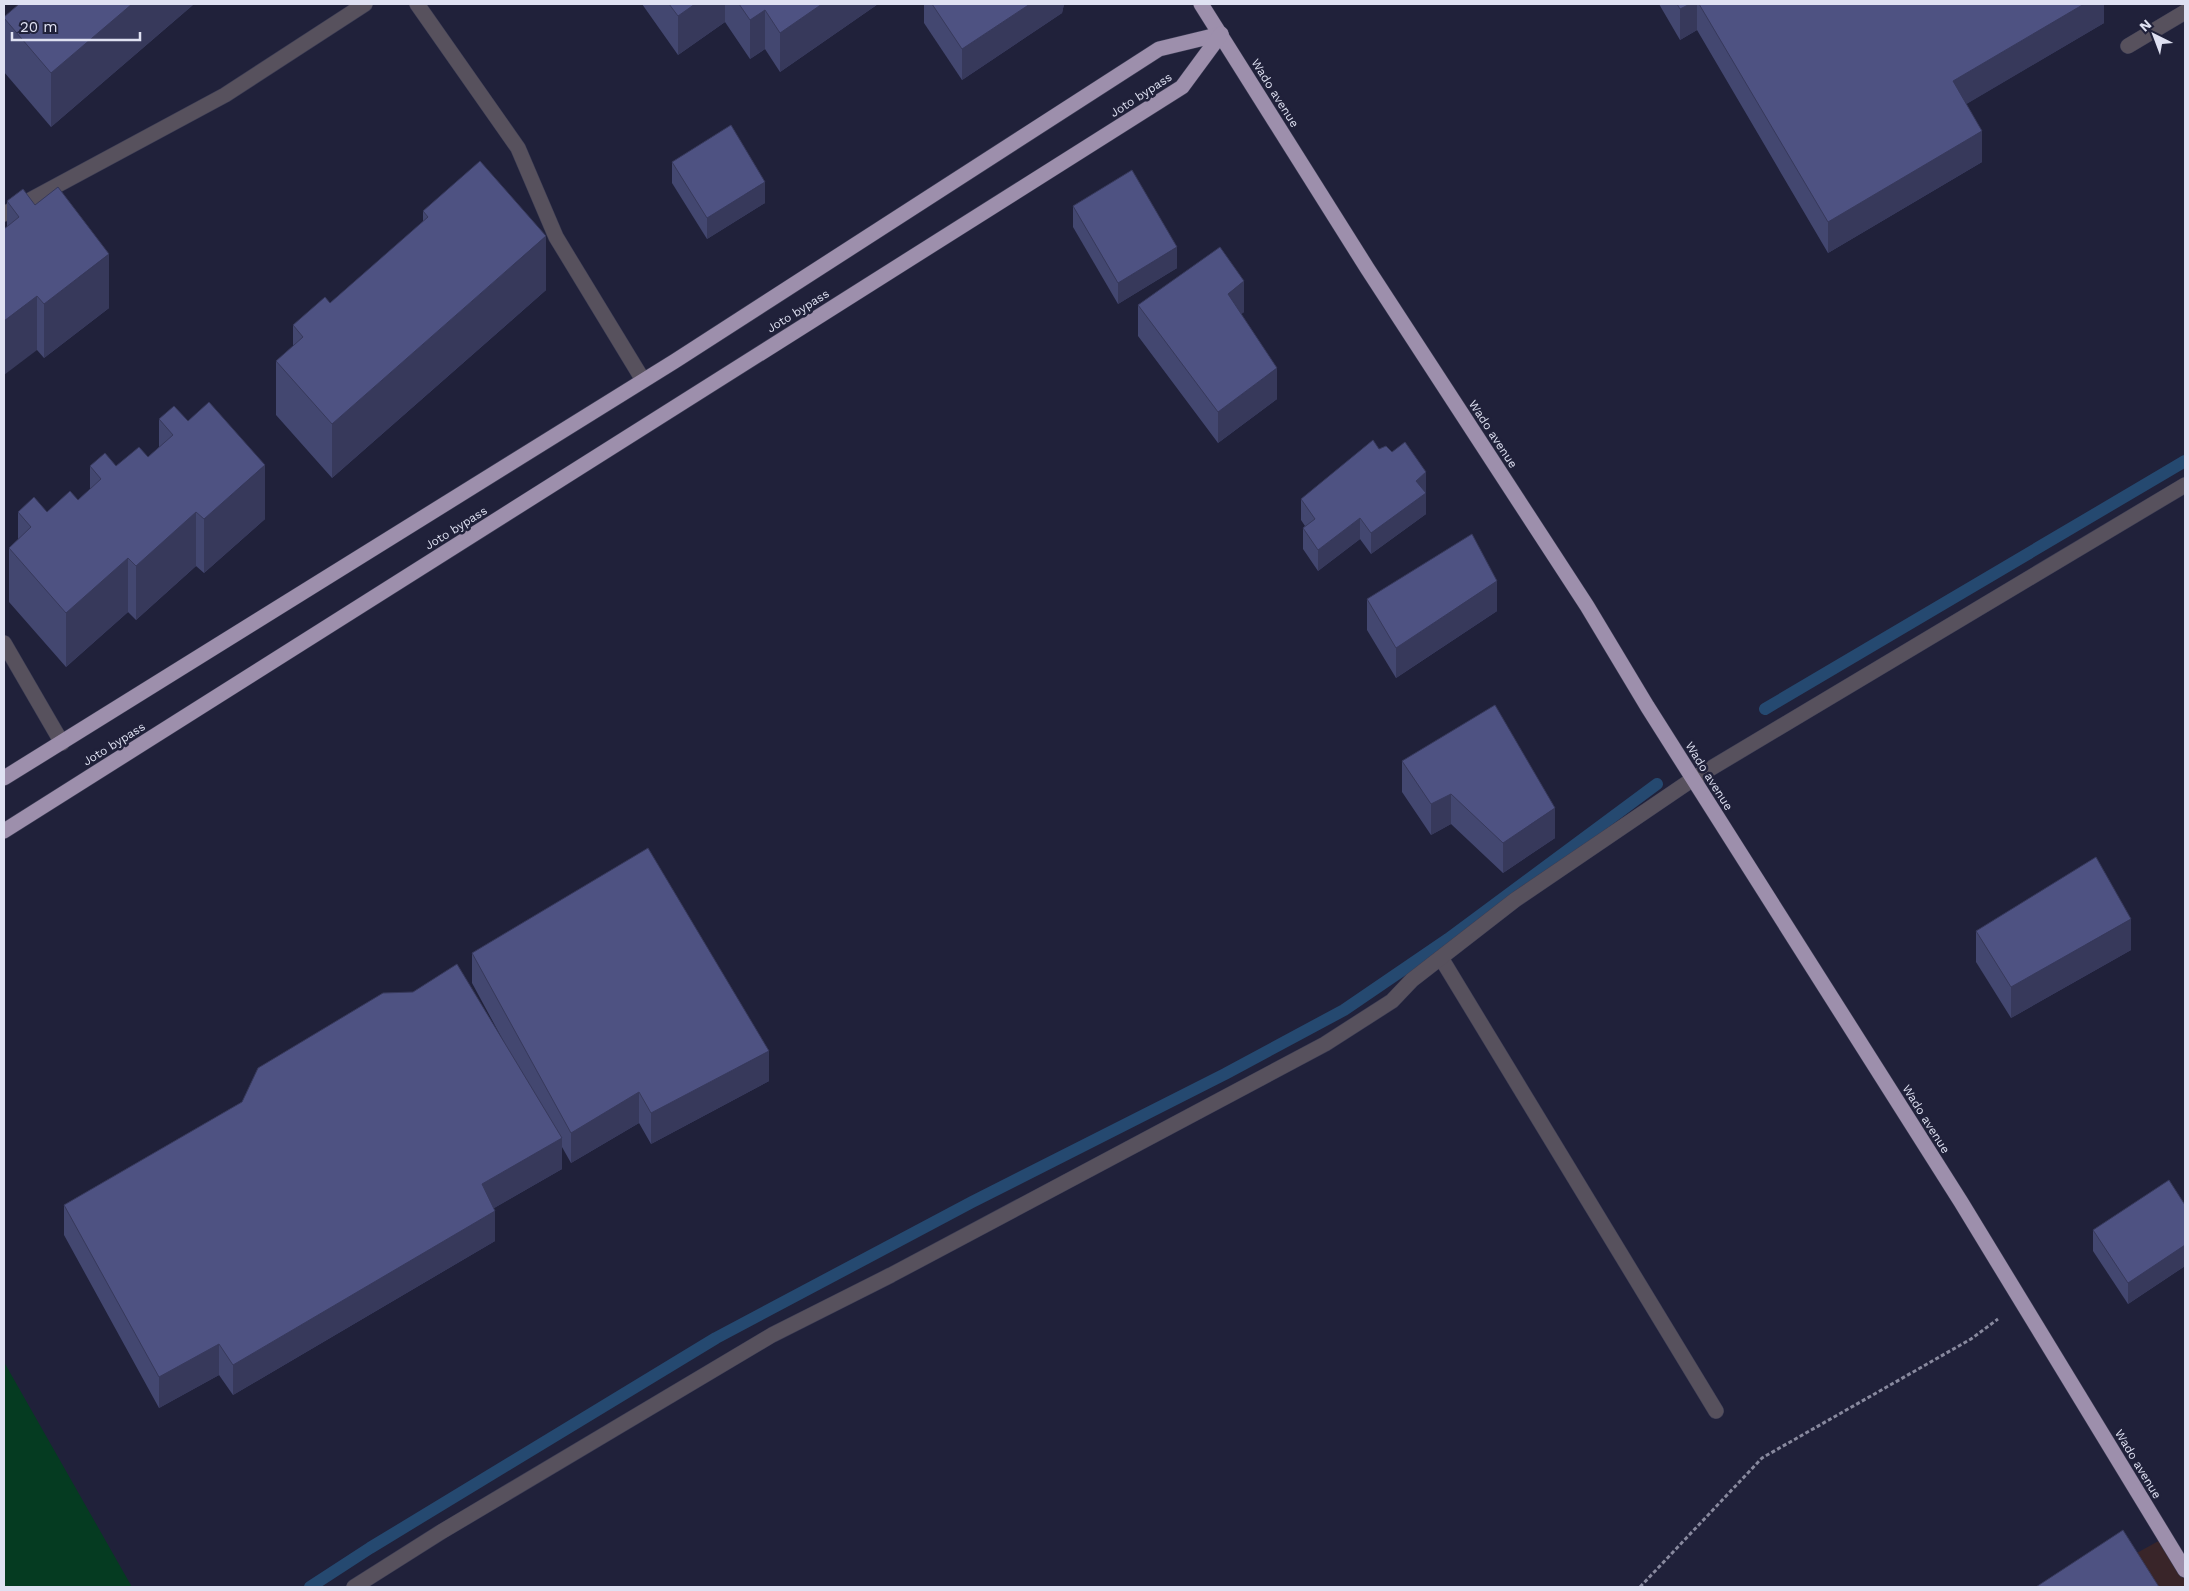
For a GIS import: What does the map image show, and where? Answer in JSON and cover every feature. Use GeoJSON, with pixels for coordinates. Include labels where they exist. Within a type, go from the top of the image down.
{"type":"FeatureCollection","features":[{"type":"Feature","properties":{"kind":"highway","name":"Wado avenue"},"geometry":{"type":"LineString","coordinates":[[1201,4],[1362,260],[1587,606],[1693,779],[2023,1302],[2185,1570]]}},
{"type":"Feature","properties":{"kind":"highway","name":"Joto bypass"},"geometry":{"type":"LineString","coordinates":[[4,778],[643,380],[1159,49],[1221,34]]}},
{"type":"Feature","properties":{"kind":"highway","name":"Joto bypass"},"geometry":{"type":"LineString","coordinates":[[4,831],[1182,87],[1221,34]]}},
{"type":"Feature","properties":{"kind":"street"},"geometry":{"type":"LineString","coordinates":[[4,214],[225,95],[365,4]]}},
{"type":"Feature","properties":{"kind":"street"},"geometry":{"type":"LineString","coordinates":[[417,4],[518,148],[556,237],[643,380]]}},
{"type":"Feature","properties":{"kind":"street"},"geometry":{"type":"LineString","coordinates":[[2128,46],[2185,12]]}},
{"type":"Feature","properties":{"kind":"street"},"geometry":{"type":"LineString","coordinates":[[354,1587],[434,1536],[772,1335],[917,1261],[1325,1044],[1392,1001],[1412,980],[1515,900],[1693,779],[2185,485]]}},
{"type":"Feature","properties":{"kind":"street"},"geometry":{"type":"LineString","coordinates":[[4,643],[62,743]]}},
{"type":"Feature","properties":{"kind":"street"},"geometry":{"type":"LineString","coordinates":[[1441,958],[1716,1411]]}},
{"type":"Feature","properties":{"kind":"path"},"geometry":{"type":"LineString","coordinates":[[1640,1587],[1762,1458],[1971,1339],[2023,1302]]}},
{"type":"Feature","properties":{"kind":"shaded area"},"geometry":{"type":"Polygon","coordinates":[[[2164,1538],[2185,1570],[2185,1587],[2075,1587],[2164,1538]]]}},
{"type":"Feature","properties":{"kind":"green space"},"geometry":{"type":"Polygon","coordinates":[[[4,1362],[132,1587],[4,1587],[4,1362]]]}},
{"type":"Feature","properties":{"kind":"building"},"geometry":{"type":"Polygon","coordinates":[[[19,4],[132,4],[51,73],[4,18],[19,4]]]}},
{"type":"Feature","properties":{"kind":"building"},"geometry":{"type":"Polygon","coordinates":[[[669,4],[695,4],[678,16],[669,4]]]}},
{"type":"Feature","properties":{"kind":"building"},"geometry":{"type":"Polygon","coordinates":[[[739,4],[822,4],[780,33],[765,10],[750,20],[739,4]]]}},
{"type":"Feature","properties":{"kind":"building"},"geometry":{"type":"Polygon","coordinates":[[[932,4],[1030,4],[962,49],[932,4]]]}},
{"type":"Feature","properties":{"kind":"building"},"geometry":{"type":"Polygon","coordinates":[[[1677,4],[1690,4],[1680,9],[1677,4]]]}},
{"type":"Feature","properties":{"kind":"building"},"geometry":{"type":"Polygon","coordinates":[[[1699,4],[2084,4],[1953,81],[1982,131],[1828,222],[1699,4]]]}},
{"type":"Feature","properties":{"kind":"building"},"geometry":{"type":"Polygon","coordinates":[[[731,125],[765,182],[707,218],[672,162],[731,125]]]}},
{"type":"Feature","properties":{"kind":"building"},"geometry":{"type":"Polygon","coordinates":[[[480,161],[546,236],[332,424],[276,361],[303,337],[293,325],[325,297],[330,303],[428,217],[423,211],[480,161]]]}},
{"type":"Feature","properties":{"kind":"building"},"geometry":{"type":"Polygon","coordinates":[[[1132,170],[1177,247],[1118,283],[1073,206],[1132,170]]]}},
{"type":"Feature","properties":{"kind":"building"},"geometry":{"type":"Polygon","coordinates":[[[58,187],[109,254],[44,304],[37,296],[4,321],[4,229],[19,217],[7,201],[23,189],[35,205],[58,187]]]}},
{"type":"Feature","properties":{"kind":"building"},"geometry":{"type":"Polygon","coordinates":[[[1220,247],[1244,281],[1228,294],[1277,368],[1218,412],[1138,305],[1220,247]]]}},
{"type":"Feature","properties":{"kind":"building"},"geometry":{"type":"Polygon","coordinates":[[[209,402],[265,465],[204,519],[196,512],[136,566],[128,558],[66,613],[9,548],[31,527],[18,512],[34,497],[47,512],[70,491],[78,500],[101,479],[90,466],[105,453],[116,466],[139,447],[148,457],[173,435],[159,419],[174,406],[188,421],[209,402]]]}},
{"type":"Feature","properties":{"kind":"building"},"geometry":{"type":"Polygon","coordinates":[[[1373,440],[1379,449],[1386,446],[1392,452],[1405,442],[1426,472],[1416,481],[1426,493],[1371,533],[1360,518],[1318,550],[1303,528],[1315,519],[1301,499],[1373,440]]]}},
{"type":"Feature","properties":{"kind":"building"},"geometry":{"type":"Polygon","coordinates":[[[1472,534],[1497,581],[1396,648],[1367,599],[1472,534]]]}},
{"type":"Feature","properties":{"kind":"building"},"geometry":{"type":"Polygon","coordinates":[[[1495,705],[1555,808],[1503,843],[1451,794],[1431,804],[1402,761],[1495,705]]]}},
{"type":"Feature","properties":{"kind":"building"},"geometry":{"type":"Polygon","coordinates":[[[648,848],[769,1051],[651,1113],[639,1092],[571,1133],[472,953],[648,848]]]}},
{"type":"Feature","properties":{"kind":"building"},"geometry":{"type":"Polygon","coordinates":[[[2096,857],[2131,919],[2011,987],[1976,931],[2096,857]]]}},
{"type":"Feature","properties":{"kind":"building"},"geometry":{"type":"Polygon","coordinates":[[[457,964],[562,1138],[482,1184],[495,1211],[233,1365],[219,1344],[159,1377],[64,1205],[242,1102],[258,1068],[383,993],[413,992],[457,964]]]}},
{"type":"Feature","properties":{"kind":"building"},"geometry":{"type":"Polygon","coordinates":[[[2169,1180],[2185,1205],[2185,1245],[2128,1283],[2093,1230],[2169,1180]]]}},
{"type":"Feature","properties":{"kind":"building"},"geometry":{"type":"Polygon","coordinates":[[[2123,1530],[2159,1587],[2036,1587],[2123,1530]]]}},
{"type":"Feature","properties":{"kind":"waterway"},"geometry":{"type":"LineString","coordinates":[[1765,709],[2185,461]]}},
{"type":"Feature","properties":{"kind":"waterway"},"geometry":{"type":"LineString","coordinates":[[310,1587],[370,1548],[716,1338],[972,1202],[1225,1074],[1344,1010],[1448,939],[1657,784]]}}]}
